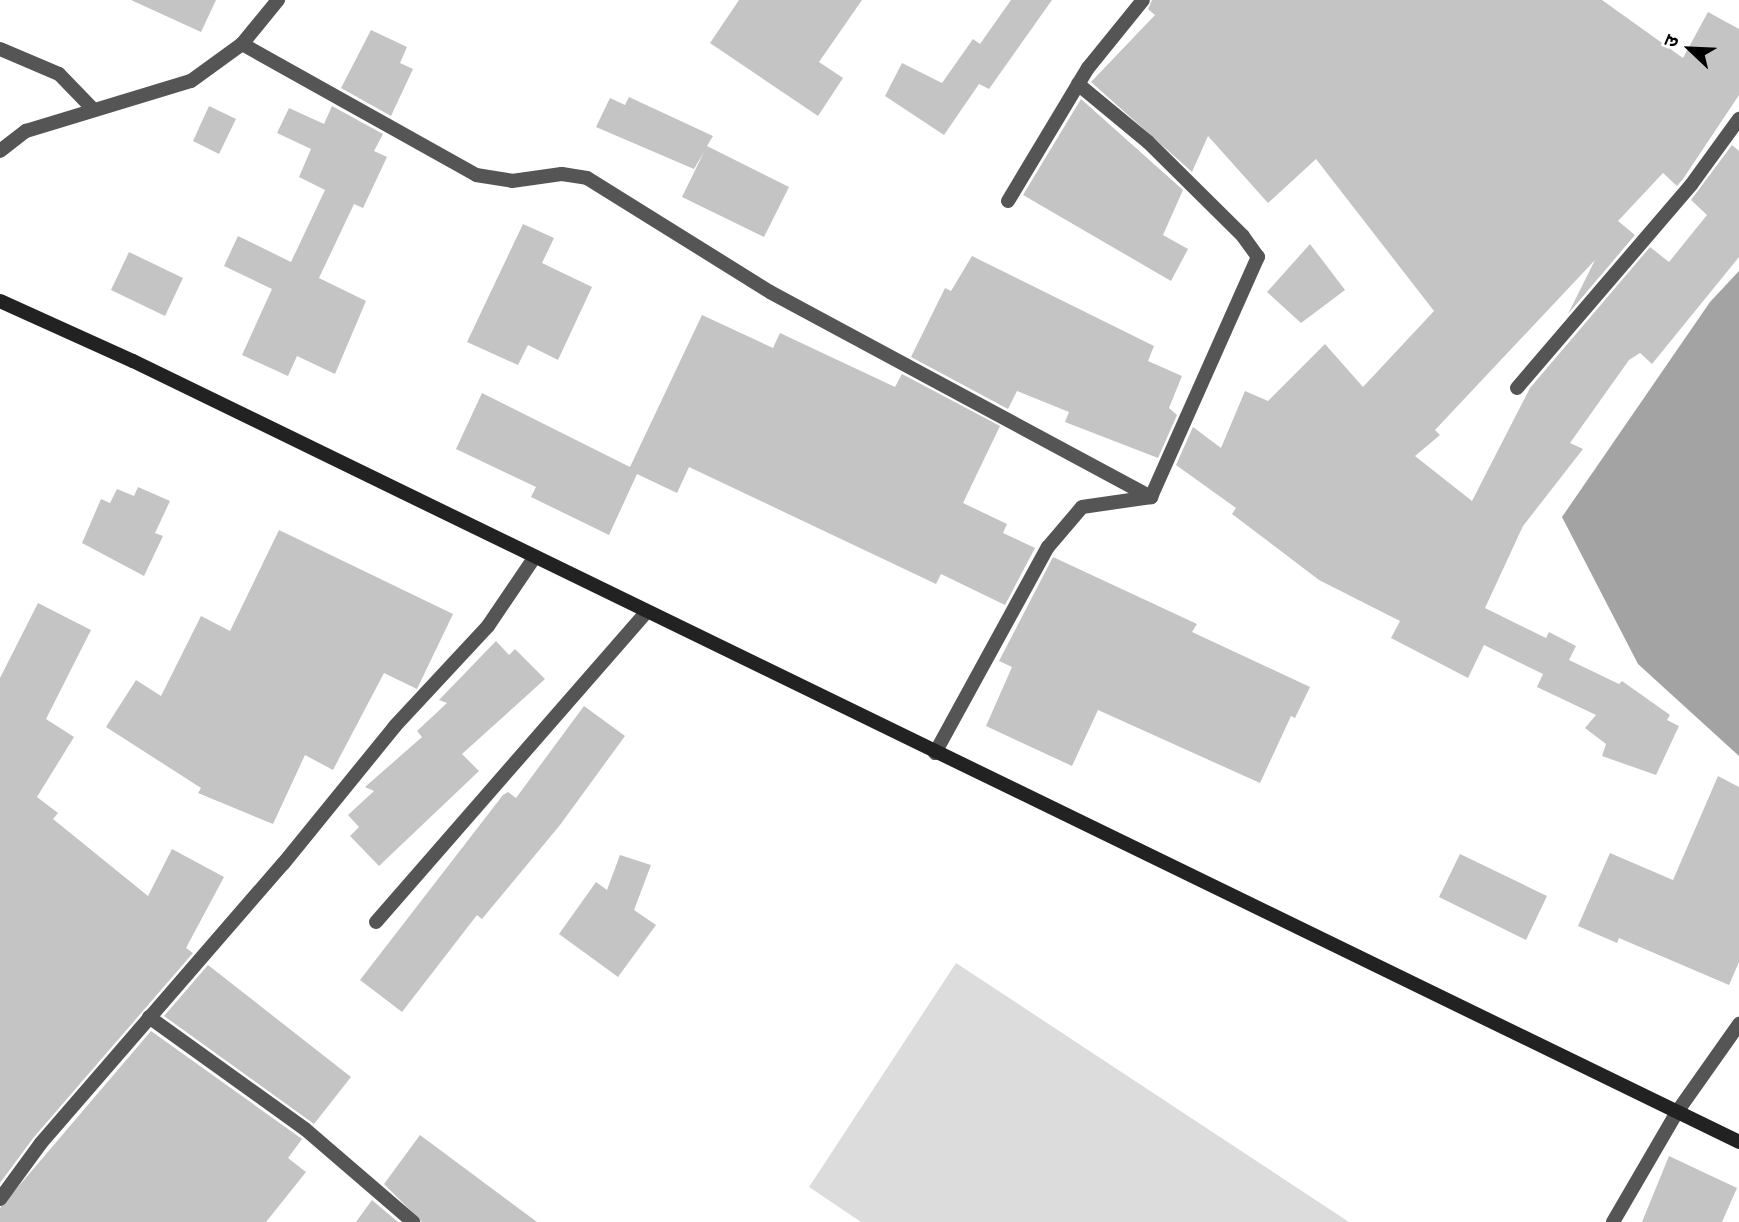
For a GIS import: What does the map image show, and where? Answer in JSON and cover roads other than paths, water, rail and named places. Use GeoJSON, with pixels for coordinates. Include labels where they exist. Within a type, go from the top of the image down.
{"type":"FeatureCollection","features":[{"type":"Feature","properties":{"kind":"main road"},"geometry":{"type":"LineString","coordinates":[[0,301],[1739,1142]]}},
{"type":"Feature","properties":{"kind":"street"},"geometry":{"type":"LineString","coordinates":[[0,151],[26,131],[92,108],[191,81],[242,44],[278,0]]}},
{"type":"Feature","properties":{"kind":"street"},"geometry":{"type":"LineString","coordinates":[[1008,201],[1078,84],[1143,0]]}},
{"type":"Feature","properties":{"kind":"street"},"geometry":{"type":"LineString","coordinates":[[242,44],[476,175],[512,181],[562,174],[587,178],[770,292],[1151,497]]}},
{"type":"Feature","properties":{"kind":"street"},"geometry":{"type":"LineString","coordinates":[[0,49],[59,74],[92,108]]}},
{"type":"Feature","properties":{"kind":"street"},"geometry":{"type":"LineString","coordinates":[[1078,84],[1148,142],[1243,236],[1258,257],[1151,497]]}},
{"type":"Feature","properties":{"kind":"street"},"geometry":{"type":"LineString","coordinates":[[1517,388],[1691,185],[1739,119]]}},
{"type":"Feature","properties":{"kind":"street"},"geometry":{"type":"LineString","coordinates":[[935,753],[1048,547],[1082,507],[1151,497]]}},
{"type":"Feature","properties":{"kind":"street"},"geometry":{"type":"LineString","coordinates":[[0,1199],[41,1143],[284,864],[395,726],[488,626],[534,558]]}},
{"type":"Feature","properties":{"kind":"street"},"geometry":{"type":"LineString","coordinates":[[376,922],[646,613]]}},
{"type":"Feature","properties":{"kind":"street"},"geometry":{"type":"LineString","coordinates":[[149,1017],[305,1129],[413,1222]]}},
{"type":"Feature","properties":{"kind":"street"},"geometry":{"type":"LineString","coordinates":[[1613,1222],[1677,1112],[1739,1024]]}}]}
